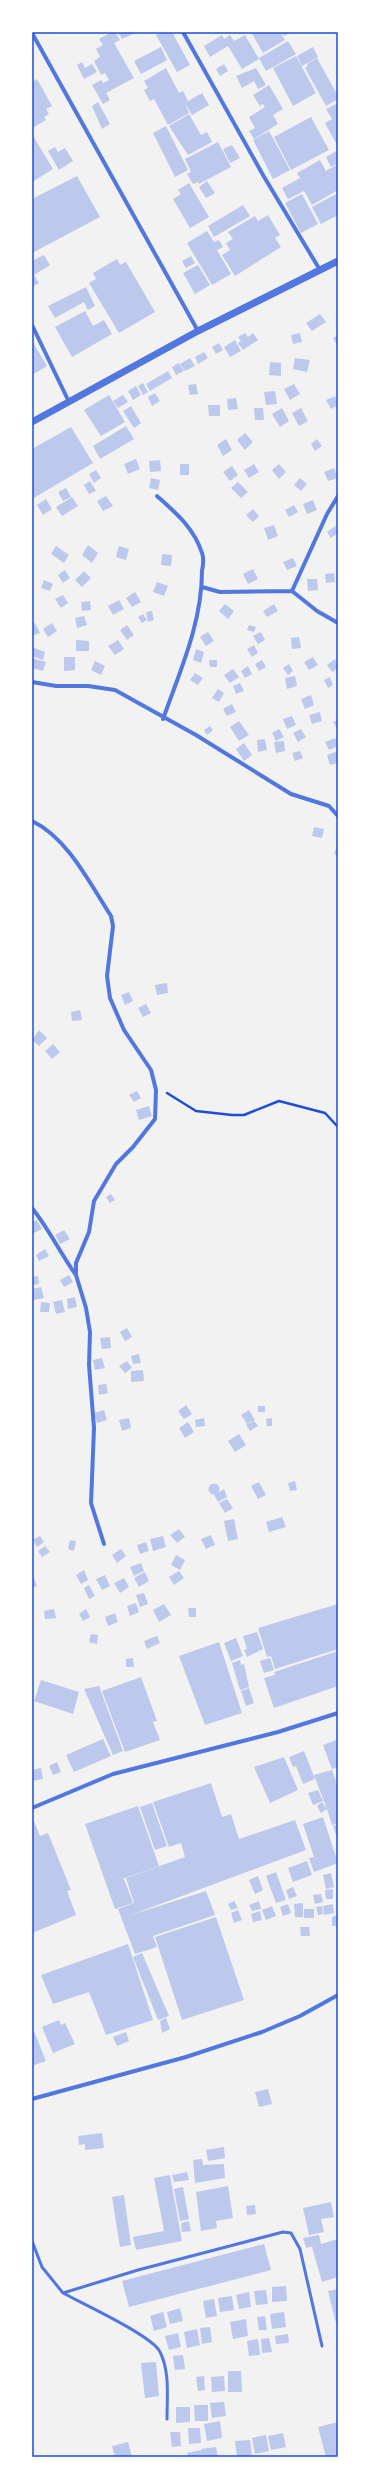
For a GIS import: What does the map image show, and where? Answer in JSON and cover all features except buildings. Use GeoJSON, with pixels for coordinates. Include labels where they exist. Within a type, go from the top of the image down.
{"type":"FeatureCollection","features":[{"type":"Feature","properties":{"kind":"street"},"geometry":{"type":"LineString","coordinates":[[183,32],[263,175],[320,270]]}},
{"type":"Feature","properties":{"kind":"street"},"geometry":{"type":"LineString","coordinates":[[32,33],[198,331]]}},
{"type":"Feature","properties":{"kind":"street"},"geometry":{"type":"LineString","coordinates":[[32,422],[198,331],[338,261]]}},
{"type":"Feature","properties":{"kind":"street"},"geometry":{"type":"LineString","coordinates":[[32,325],[69,403]]}},
{"type":"Feature","properties":{"kind":"street"},"geometry":{"type":"LineString","coordinates":[[157,496],[187,523],[203,554],[202,587],[188,652],[163,719]]}},
{"type":"Feature","properties":{"kind":"street"},"geometry":{"type":"LineString","coordinates":[[292,591],[327,514],[338,496]]}},
{"type":"Feature","properties":{"kind":"street"},"geometry":{"type":"LineString","coordinates":[[202,587],[220,592],[292,591],[317,611],[338,623]]}},
{"type":"Feature","properties":{"kind":"street"},"geometry":{"type":"LineString","coordinates":[[32,682],[56,686],[88,686],[115,690],[163,719],[196,736],[291,794],[329,806],[338,816]]}},
{"type":"Feature","properties":{"kind":"street"},"geometry":{"type":"LineString","coordinates":[[32,821],[54,836],[67,851],[111,916],[113,926],[107,976],[110,998],[124,1030],[150,1070],[156,1090],[155,1119],[133,1147],[116,1164],[94,1201],[89,1232],[76,1263],[76,1275],[86,1308],[90,1332],[89,1365],[94,1428],[91,1503],[104,1544]]}},
{"type":"Feature","properties":{"kind":"street"},"geometry":{"type":"LineString","coordinates":[[32,1208],[49,1228],[62,1256],[76,1275]]}},
{"type":"Feature","properties":{"kind":"street"},"geometry":{"type":"LineString","coordinates":[[32,1808],[113,1774],[278,1732],[338,1713]]}},
{"type":"Feature","properties":{"kind":"street"},"geometry":{"type":"LineString","coordinates":[[32,2099],[186,2057],[262,2032],[300,2016],[338,1995]]}},
{"type":"Feature","properties":{"kind":"lane"},"geometry":{"type":"LineString","coordinates":[[63,2293],[217,2249],[284,2232],[291,2233],[300,2249],[322,2346]]}},
{"type":"Feature","properties":{"kind":"lane"},"geometry":{"type":"LineString","coordinates":[[32,2241],[42,2267],[63,2293],[143,2337],[160,2350],[165,2364],[167,2419]]}},
{"type":"Feature","properties":{"kind":"path"},"geometry":{"type":"LineString","coordinates":[[156,1090],[168,1093],[187,1108],[206,1112],[244,1115],[279,1101],[325,1112],[338,1127]]}}]}
